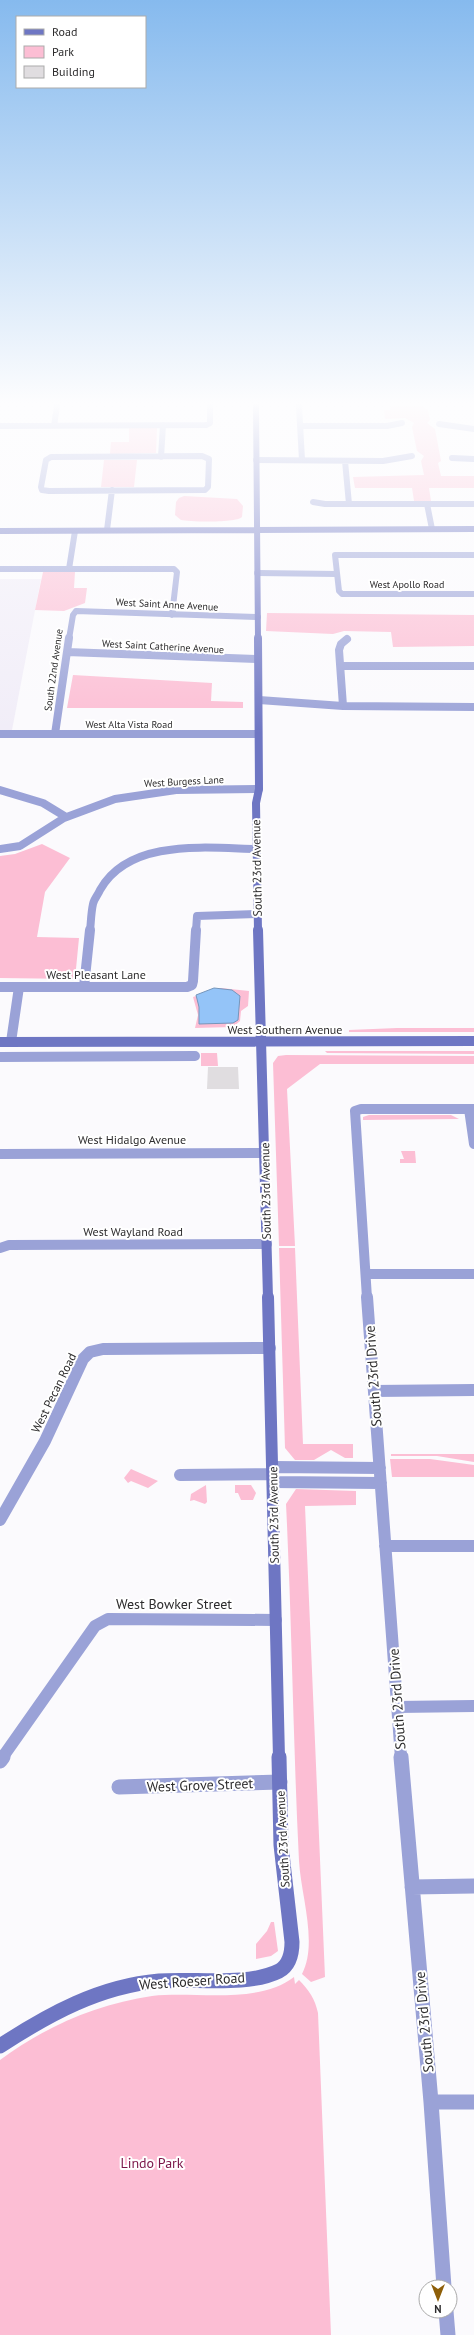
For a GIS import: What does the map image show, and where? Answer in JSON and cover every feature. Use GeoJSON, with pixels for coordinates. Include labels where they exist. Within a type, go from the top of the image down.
{"type":"FeatureCollection","features":[{"type":"Feature","properties":{"kind":"street"},"geometry":{"type":"LineString","coordinates":[[108,530],[110,515]]}},
{"type":"Feature","properties":{"kind":"street","name":"South 23rd Avenue"},"geometry":{"type":"LineString","coordinates":[[256,515],[259,702],[259,789],[256,803],[258,914],[270,1348],[281,1845],[292,1947],[288,1962],[278,1971]]}},
{"type":"Feature","properties":{"kind":"street"},"geometry":{"type":"LineString","coordinates":[[429,515],[432,529]]}},
{"type":"Feature","properties":{"kind":"street"},"geometry":{"type":"LineString","coordinates":[[0,531],[474,528]]}},
{"type":"Feature","properties":{"kind":"street"},"geometry":{"type":"LineString","coordinates":[[69,569],[76,531]]}},
{"type":"Feature","properties":{"kind":"street"},"geometry":{"type":"LineString","coordinates":[[257,574],[337,574],[335,555],[474,555]]}},
{"type":"Feature","properties":{"kind":"street"},"geometry":{"type":"LineString","coordinates":[[0,569],[176,570],[176,594],[172,615]]}},
{"type":"Feature","properties":{"kind":"street","name":"West Apollo Road"},"geometry":{"type":"LineString","coordinates":[[337,574],[340,593],[474,594]]}},
{"type":"Feature","properties":{"kind":"street","name":"West Saint Anne Avenue"},"geometry":{"type":"LineString","coordinates":[[76,611],[258,617]]}},
{"type":"Feature","properties":{"kind":"street","name":"South 22nd Avenue"},"geometry":{"type":"LineString","coordinates":[[55,734],[73,615],[76,611]]}},
{"type":"Feature","properties":{"kind":"street"},"geometry":{"type":"LineString","coordinates":[[343,706],[339,650],[341,644],[347,639]]}},
{"type":"Feature","properties":{"kind":"street","name":"West Saint Catherine Avenue"},"geometry":{"type":"LineString","coordinates":[[67,652],[258,659]]}},
{"type":"Feature","properties":{"kind":"street"},"geometry":{"type":"LineString","coordinates":[[341,666],[474,666]]}},
{"type":"Feature","properties":{"kind":"street"},"geometry":{"type":"LineString","coordinates":[[259,702],[343,706],[474,707]]}},
{"type":"Feature","properties":{"kind":"street","name":"West Alta Vista Road"},"geometry":{"type":"LineString","coordinates":[[0,734],[258,734]]}},
{"type":"Feature","properties":{"kind":"street","name":"West Burgess Lane"},"geometry":{"type":"LineString","coordinates":[[0,849],[22,846],[45,829],[66,817],[96,805],[146,792],[259,789]]}},
{"type":"Feature","properties":{"kind":"street"},"geometry":{"type":"LineString","coordinates":[[0,790],[43,803],[66,817]]}},
{"type":"Feature","properties":{"kind":"street"},"geometry":{"type":"LineString","coordinates":[[84,987],[93,903],[97,892],[114,872],[136,858],[162,850],[257,849]]}},
{"type":"Feature","properties":{"kind":"street","name":"West Pleasant Lane"},"geometry":{"type":"LineString","coordinates":[[0,987],[184,987],[192,985],[195,919],[198,915],[258,914]]}},
{"type":"Feature","properties":{"kind":"street"},"geometry":{"type":"LineString","coordinates":[[11,1042],[19,987]]}},
{"type":"Feature","properties":{"kind":"street","name":"West Southern Avenue"},"geometry":{"type":"LineString","coordinates":[[0,1042],[474,1041]]}},
{"type":"Feature","properties":{"kind":"street"},"geometry":{"type":"LineString","coordinates":[[95,1056],[96,1042]]}},
{"type":"Feature","properties":{"kind":"street"},"geometry":{"type":"LineString","coordinates":[[0,1057],[195,1056]]}},
{"type":"Feature","properties":{"kind":"street","name":"South 23rd Drive"},"geometry":{"type":"LineString","coordinates":[[443,2279],[431,2102],[412,1887],[385,1546],[355,1129],[355,1111],[361,1109],[471,1109]]}},
{"type":"Feature","properties":{"kind":"street"},"geometry":{"type":"LineString","coordinates":[[471,1109],[474,1144]]}},
{"type":"Feature","properties":{"kind":"street","name":"West Hidalgo Avenue"},"geometry":{"type":"LineString","coordinates":[[0,1154],[265,1153]]}},
{"type":"Feature","properties":{"kind":"street","name":"West Wayland Road"},"geometry":{"type":"LineString","coordinates":[[0,1248],[9,1245],[267,1244]]}},
{"type":"Feature","properties":{"kind":"street"},"geometry":{"type":"LineString","coordinates":[[366,1274],[474,1274]]}},
{"type":"Feature","properties":{"kind":"street","name":"West Pecan Road"},"geometry":{"type":"LineString","coordinates":[[0,1520],[17,1494],[55,1424],[83,1359],[90,1352],[103,1349],[270,1348]]}},
{"type":"Feature","properties":{"kind":"street"},"geometry":{"type":"LineString","coordinates":[[374,1391],[474,1390]]}},
{"type":"Feature","properties":{"kind":"street"},"geometry":{"type":"LineString","coordinates":[[180,1475],[273,1474],[380,1468]]}},
{"type":"Feature","properties":{"kind":"street"},"geometry":{"type":"LineString","coordinates":[[273,1474],[381,1483]]}},
{"type":"Feature","properties":{"kind":"street"},"geometry":{"type":"LineString","coordinates":[[385,1546],[474,1546]]}},
{"type":"Feature","properties":{"kind":"street","name":"West Bowker Street"},"geometry":{"type":"LineString","coordinates":[[0,1761],[21,1734],[95,1626],[101,1621],[108,1619],[276,1620]]}},
{"type":"Feature","properties":{"kind":"street"},"geometry":{"type":"LineString","coordinates":[[398,1707],[474,1706]]}},
{"type":"Feature","properties":{"kind":"street","name":"West Grove Street"},"geometry":{"type":"LineString","coordinates":[[119,1787],[280,1782]]}},
{"type":"Feature","properties":{"kind":"street"},"geometry":{"type":"LineString","coordinates":[[412,1887],[474,1886]]}},
{"type":"Feature","properties":{"kind":"street","name":"West Roeser Road"},"geometry":{"type":"LineString","coordinates":[[0,2046],[35,2023],[82,1999],[104,1992],[156,1981],[231,1979],[278,1971]]}},
{"type":"Feature","properties":{"kind":"street"},"geometry":{"type":"LineString","coordinates":[[431,2102],[474,2102]]}},
{"type":"Feature","properties":{"kind":"street"},"geometry":{"type":"LineString","coordinates":[[447,2319],[448,2335]]}},
{"type":"Feature","properties":{"kind":"shaded area"},"geometry":{"type":"Polygon","coordinates":[[[0,579],[41,579],[12,730],[0,730],[0,579]]]}},
{"type":"Feature","properties":{"kind":"green space"},"geometry":{"type":"Polygon","coordinates":[[[175,515],[242,515],[242,517],[238,519],[203,522],[181,520],[175,515]]]}},
{"type":"Feature","properties":{"kind":"green space"},"geometry":{"type":"Polygon","coordinates":[[[43,572],[75,572],[74,588],[87,588],[85,603],[64,611],[35,610],[43,572]]]}},
{"type":"Feature","properties":{"kind":"green space"},"geometry":{"type":"Polygon","coordinates":[[[267,613],[474,615],[474,646],[393,647],[391,632],[344,631],[333,634],[266,631],[267,613]]]}},
{"type":"Feature","properties":{"kind":"green space"},"geometry":{"type":"Polygon","coordinates":[[[73,675],[212,683],[211,701],[243,702],[243,708],[67,708],[73,675]]]}},
{"type":"Feature","properties":{"kind":"green space"},"geometry":{"type":"Polygon","coordinates":[[[42,844],[70,858],[45,892],[37,937],[79,938],[75,979],[0,978],[0,856],[15,854],[42,844]]]}},
{"type":"Feature","properties":{"kind":"green space"},"geometry":{"type":"Polygon","coordinates":[[[221,988],[249,991],[248,1006],[241,1011],[240,1021],[233,1027],[195,1028],[198,1015],[193,997],[221,988]]]}},
{"type":"Feature","properties":{"kind":"green space"},"geometry":{"type":"Polygon","coordinates":[[[397,1028],[474,1028],[474,1032],[349,1032],[349,1030],[397,1028]]]}},
{"type":"Feature","properties":{"kind":"green space"},"geometry":{"type":"Polygon","coordinates":[[[325,1051],[474,1051],[474,1054],[327,1053],[325,1051]]]}},
{"type":"Feature","properties":{"kind":"green space"},"geometry":{"type":"Polygon","coordinates":[[[201,1053],[217,1053],[218,1066],[201,1066],[201,1053]]]}},
{"type":"Feature","properties":{"kind":"green space"},"geometry":{"type":"Polygon","coordinates":[[[278,1056],[474,1056],[474,1064],[320,1064],[287,1089],[295,1246],[279,1246],[273,1063],[278,1056]]]}},
{"type":"Feature","properties":{"kind":"green space"},"geometry":{"type":"Polygon","coordinates":[[[369,1115],[451,1115],[459,1119],[363,1120],[363,1117],[369,1115]]]}},
{"type":"Feature","properties":{"kind":"green space"},"geometry":{"type":"Polygon","coordinates":[[[401,1151],[415,1151],[416,1163],[400,1163],[400,1159],[404,1159],[401,1151]]]}},
{"type":"Feature","properties":{"kind":"green space"},"geometry":{"type":"Polygon","coordinates":[[[279,1248],[295,1248],[303,1444],[353,1444],[353,1458],[345,1458],[331,1450],[314,1460],[295,1460],[285,1448],[279,1248]]]}},
{"type":"Feature","properties":{"kind":"green space"},"geometry":{"type":"Polygon","coordinates":[[[391,1454],[474,1454],[474,1462],[437,1456],[391,1456],[391,1454]]]}},
{"type":"Feature","properties":{"kind":"green space"},"geometry":{"type":"Polygon","coordinates":[[[390,1459],[430,1459],[474,1465],[474,1477],[392,1477],[390,1459]]]}},
{"type":"Feature","properties":{"kind":"green space"},"geometry":{"type":"Polygon","coordinates":[[[131,1469],[158,1481],[148,1488],[131,1481],[128,1483],[124,1478],[131,1469]]]}},
{"type":"Feature","properties":{"kind":"green space"},"geometry":{"type":"Polygon","coordinates":[[[206,1485],[207,1502],[205,1504],[194,1500],[190,1501],[191,1494],[206,1485]]]}},
{"type":"Feature","properties":{"kind":"green space"},"geometry":{"type":"Polygon","coordinates":[[[235,1485],[251,1485],[256,1493],[253,1500],[241,1500],[238,1493],[235,1493],[235,1485]]]}},
{"type":"Feature","properties":{"kind":"green space"},"geometry":{"type":"Polygon","coordinates":[[[296,1489],[356,1491],[356,1505],[305,1506],[325,1977],[311,1982],[302,1974],[307,1962],[309,1934],[299,1861],[286,1504],[296,1489]]]}},
{"type":"Feature","properties":{"kind":"green space"},"geometry":{"type":"Polygon","coordinates":[[[271,1922],[274,1922],[278,1951],[271,1956],[256,1959],[256,1944],[267,1931],[271,1922]]]}},
{"type":"Feature","properties":{"kind":"green space","name":"Lindo Park"},"geometry":{"type":"Polygon","coordinates":[[[294,1977],[295,1984],[299,1980],[309,1991],[318,2013],[331,2335],[0,2335],[0,2060],[17,2048],[53,2027],[91,2011],[111,2005],[152,1996],[245,1994],[263,1991],[279,1986],[294,1977]]]}},
{"type":"Feature","properties":{"kind":"water"},"geometry":{"type":"Polygon","coordinates":[[[214,988],[232,990],[240,996],[238,1020],[233,1023],[199,1024],[199,1007],[196,995],[214,988]]]}},
{"type":"Feature","properties":{"kind":"building"},"geometry":{"type":"Polygon","coordinates":[[[208,1067],[238,1067],[239,1089],[207,1089],[208,1067]]]}}]}
